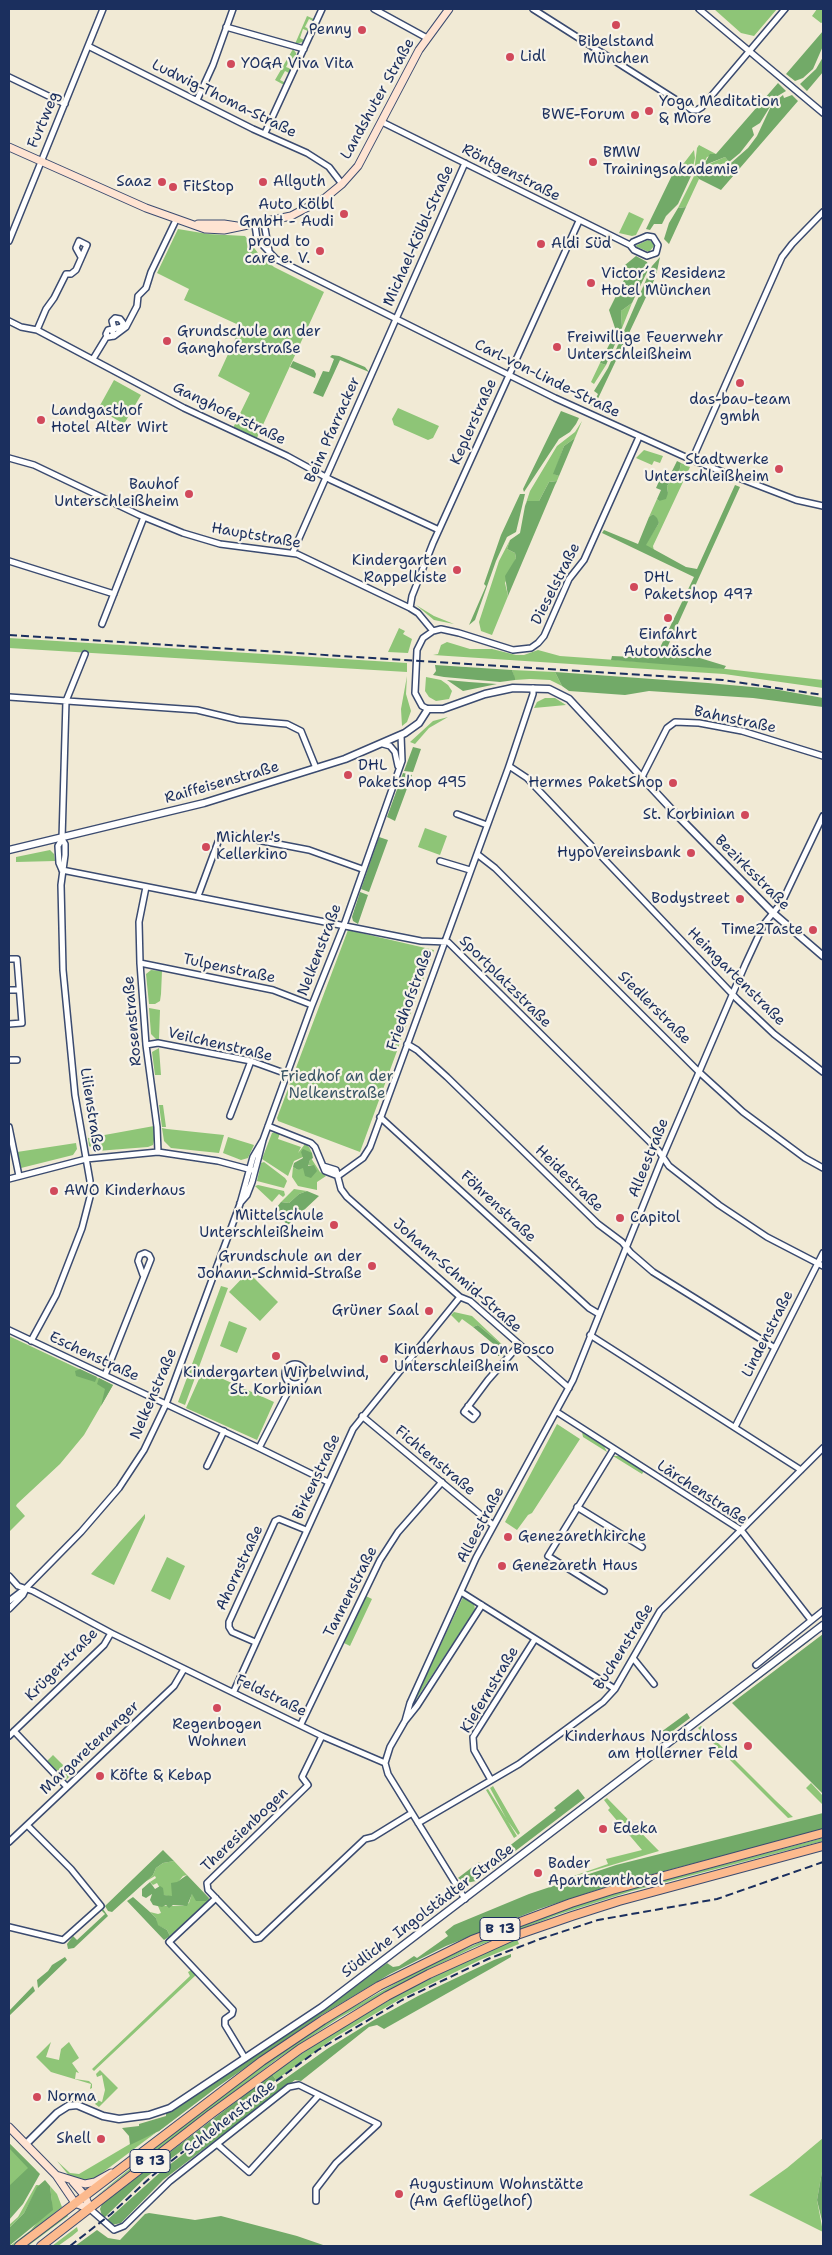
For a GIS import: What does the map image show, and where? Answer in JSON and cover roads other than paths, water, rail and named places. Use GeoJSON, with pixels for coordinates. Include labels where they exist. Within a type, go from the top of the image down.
{"type":"FeatureCollection","features":[{"type":"Feature","properties":{"kind":"main road","name":"Landshuter Straße"},"geometry":{"type":"LineString","coordinates":[[9,147],[176,220],[204,229],[224,230],[256,225],[291,216],[325,198],[342,184],[364,158],[414,59],[449,9]]}},
{"type":"Feature","properties":{"kind":"main road","name":"B 13"},"geometry":{"type":"LineString","coordinates":[[20,2246],[262,2061],[323,2020],[379,1986],[472,1940],[536,1915],[612,1890],[823,1833]]}},
{"type":"Feature","properties":{"kind":"main road","name":"B 13"},"geometry":{"type":"LineString","coordinates":[[41,2246],[211,2114],[300,2049],[387,1996],[429,1974],[511,1937],[564,1918],[619,1901],[823,1846]]}},
{"type":"Feature","properties":{"kind":"main road"},"geometry":{"type":"LineString","coordinates":[[9,2127],[56,2175],[75,2203],[90,2209]]}},
{"type":"Feature","properties":{"kind":"main road"},"geometry":{"type":"LineString","coordinates":[[56,2175],[73,2182],[85,2184],[95,2182],[122,2167]]}},
{"type":"Feature","properties":{"kind":"main road"},"geometry":{"type":"LineString","coordinates":[[73,2182],[85,2196],[90,2209]]}},
{"type":"Feature","properties":{"kind":"street","name":"Furtweg"},"geometry":{"type":"LineString","coordinates":[[9,241],[103,9]]}},
{"type":"Feature","properties":{"kind":"street"},"geometry":{"type":"LineString","coordinates":[[197,100],[213,65],[233,9]]}},
{"type":"Feature","properties":{"kind":"street"},"geometry":{"type":"LineString","coordinates":[[265,133],[322,9]]}},
{"type":"Feature","properties":{"kind":"street"},"geometry":{"type":"LineString","coordinates":[[374,9],[427,38]]}},
{"type":"Feature","properties":{"kind":"street"},"geometry":{"type":"LineString","coordinates":[[533,9],[692,110],[702,107],[784,9]]}},
{"type":"Feature","properties":{"kind":"street"},"geometry":{"type":"LineString","coordinates":[[699,9],[823,113]]}},
{"type":"Feature","properties":{"kind":"street"},"geometry":{"type":"LineString","coordinates":[[226,27],[304,49]]}},
{"type":"Feature","properties":{"kind":"street","name":"Ludwig-Thoma-Straße"},"geometry":{"type":"LineString","coordinates":[[88,46],[244,125],[316,158],[329,167],[342,184]]}},
{"type":"Feature","properties":{"kind":"street"},"geometry":{"type":"LineString","coordinates":[[9,77],[65,104]]}},
{"type":"Feature","properties":{"kind":"street","name":"Röntgenstraße"},"geometry":{"type":"LineString","coordinates":[[382,122],[579,222],[630,245],[634,250],[647,256],[656,253],[658,245],[653,237],[647,236],[630,245]]}},
{"type":"Feature","properties":{"kind":"street","name":"Michael-Kölbl-Straße"},"geometry":{"type":"LineString","coordinates":[[397,319],[465,163]]}},
{"type":"Feature","properties":{"kind":"street"},"geometry":{"type":"LineString","coordinates":[[692,460],[782,257],[823,212]]}},
{"type":"Feature","properties":{"kind":"street"},"geometry":{"type":"LineString","coordinates":[[93,359],[106,336],[109,338],[113,331],[124,326],[137,306],[138,296],[146,288],[151,272],[176,220]]}},
{"type":"Feature","properties":{"kind":"street","name":"Keplerstraße"},"geometry":{"type":"LineString","coordinates":[[410,608],[412,596],[439,530],[579,222]]}},
{"type":"Feature","properties":{"kind":"street"},"geometry":{"type":"LineString","coordinates":[[264,223],[269,251]]}},
{"type":"Feature","properties":{"kind":"street","name":"Carl-von-Linde-Straße"},"geometry":{"type":"LineString","coordinates":[[256,225],[257,240],[276,259],[509,375],[692,460],[796,500],[823,506]]}},
{"type":"Feature","properties":{"kind":"street"},"geometry":{"type":"LineString","coordinates":[[37,330],[46,309],[66,274],[71,274],[76,270],[81,257]]}},
{"type":"Feature","properties":{"kind":"street"},"geometry":{"type":"LineString","coordinates":[[113,331],[111,324],[115,318],[122,320],[124,326]]}},
{"type":"Feature","properties":{"kind":"street","name":"Beim Pfarracker"},"geometry":{"type":"LineString","coordinates":[[294,552],[397,319]]}},
{"type":"Feature","properties":{"kind":"street","name":"Ganghoferstraße"},"geometry":{"type":"LineString","coordinates":[[9,321],[21,327],[37,330],[184,408],[439,530]]}},
{"type":"Feature","properties":{"kind":"street","name":"Dieselstraße"},"geometry":{"type":"LineString","coordinates":[[433,631],[441,629],[518,650],[531,648],[538,643],[544,636],[569,579],[584,560],[639,437]]}},
{"type":"Feature","properties":{"kind":"street","name":"Hauptstraße"},"geometry":{"type":"LineString","coordinates":[[9,458],[34,465],[144,517],[183,533],[220,544],[294,552],[410,608],[418,613],[433,631]]}},
{"type":"Feature","properties":{"kind":"street"},"geometry":{"type":"LineString","coordinates":[[102,624],[144,517]]}},
{"type":"Feature","properties":{"kind":"street"},"geometry":{"type":"LineString","coordinates":[[9,561],[114,594]]}},
{"type":"Feature","properties":{"kind":"street"},"geometry":{"type":"LineString","coordinates":[[433,631],[423,638],[417,650],[415,682],[418,701],[428,709],[443,709],[498,691],[533,688]]}},
{"type":"Feature","properties":{"kind":"street","name":"Lilienstraße"},"geometry":{"type":"LineString","coordinates":[[31,1341],[56,1295],[82,1228],[90,1197],[90,1181],[75,1095],[66,1011],[63,970],[62,870],[65,861],[65,844],[62,839],[66,701],[85,654]]}},
{"type":"Feature","properties":{"kind":"street","name":"Friedhofstraße"},"geometry":{"type":"LineString","coordinates":[[338,1176],[367,1153],[488,825],[533,694],[533,688]]}},
{"type":"Feature","properties":{"kind":"street","name":"Bezirksstraße"},"geometry":{"type":"LineString","coordinates":[[533,688],[555,690],[569,698],[773,913],[823,956]]}},
{"type":"Feature","properties":{"kind":"street"},"geometry":{"type":"LineString","coordinates":[[9,697],[201,710],[239,720],[288,724],[301,731],[316,768]]}},
{"type":"Feature","properties":{"kind":"street","name":"Raiffeisenstraße"},"geometry":{"type":"LineString","coordinates":[[9,850],[62,839],[204,803],[316,768],[383,744],[401,735],[419,723],[428,709]]}},
{"type":"Feature","properties":{"kind":"street","name":"Bahnstraße"},"geometry":{"type":"LineString","coordinates":[[642,777],[667,728],[675,722],[699,724],[742,732],[823,756]]}},
{"type":"Feature","properties":{"kind":"street","name":"Nelkenstraße"},"geometry":{"type":"LineString","coordinates":[[26,1588],[81,1532],[119,1488],[144,1450],[166,1404],[240,1204],[247,1194],[252,1170],[312,1005],[344,925],[362,869],[399,769],[403,753],[401,735]]}},
{"type":"Feature","properties":{"kind":"street"},"geometry":{"type":"LineString","coordinates":[[383,744],[390,746],[395,752],[399,769]]}},
{"type":"Feature","properties":{"kind":"street","name":"Heimgartenstraße"},"geometry":{"type":"LineString","coordinates":[[509,766],[527,778],[578,834],[774,1034],[823,1072]]}},
{"type":"Feature","properties":{"kind":"street"},"geometry":{"type":"LineString","coordinates":[[457,814],[488,825]]}},
{"type":"Feature","properties":{"kind":"street","name":"Alleestraße"},"geometry":{"type":"LineString","coordinates":[[405,1721],[410,1703],[493,1525],[569,1388],[698,1071],[760,930],[782,902],[823,816]]}},
{"type":"Feature","properties":{"kind":"street"},"geometry":{"type":"LineString","coordinates":[[198,896],[218,842],[231,835],[309,850],[362,869]]}},
{"type":"Feature","properties":{"kind":"street","name":"Siedlerstraße"},"geometry":{"type":"LineString","coordinates":[[477,854],[495,868],[698,1071],[743,1112],[805,1158],[823,1168]]}},
{"type":"Feature","properties":{"kind":"street"},"geometry":{"type":"LineString","coordinates":[[440,860],[470,870]]}},
{"type":"Feature","properties":{"kind":"street","name":"Sportplatzstraße"},"geometry":{"type":"LineString","coordinates":[[62,870],[421,941],[448,942],[663,1156],[669,1166],[719,1205],[767,1237],[821,1265]]}},
{"type":"Feature","properties":{"kind":"street","name":"Rosenstraße"},"geometry":{"type":"LineString","coordinates":[[146,887],[139,922],[140,963],[146,1044],[157,1127],[158,1152]]}},
{"type":"Feature","properties":{"kind":"street"},"geometry":{"type":"LineString","coordinates":[[9,959],[17,959],[22,1023],[9,1024]]}},
{"type":"Feature","properties":{"kind":"street","name":"Tulpenstraße"},"geometry":{"type":"LineString","coordinates":[[140,963],[273,990],[312,1005]]}},
{"type":"Feature","properties":{"kind":"street"},"geometry":{"type":"LineString","coordinates":[[9,990],[19,990]]}},
{"type":"Feature","properties":{"kind":"street","name":"Veilchenstraße"},"geometry":{"type":"LineString","coordinates":[[146,1044],[158,1043],[250,1061],[287,1074]]}},
{"type":"Feature","properties":{"kind":"street","name":"Heidestraße"},"geometry":{"type":"LineString","coordinates":[[407,1044],[447,1077],[598,1224],[653,1272],[775,1348]]}},
{"type":"Feature","properties":{"kind":"street"},"geometry":{"type":"LineString","coordinates":[[9,1060],[17,1060]]}},
{"type":"Feature","properties":{"kind":"street"},"geometry":{"type":"LineString","coordinates":[[230,1116],[250,1061]]}},
{"type":"Feature","properties":{"kind":"street","name":"Föhrenstraße"},"geometry":{"type":"LineString","coordinates":[[380,1117],[589,1308],[599,1314]]}},
{"type":"Feature","properties":{"kind":"street"},"geometry":{"type":"LineString","coordinates":[[268,1126],[311,1144],[315,1147],[325,1171],[338,1176]]}},
{"type":"Feature","properties":{"kind":"street"},"geometry":{"type":"LineString","coordinates":[[9,1127],[11,1153],[19,1176]]}},
{"type":"Feature","properties":{"kind":"street"},"geometry":{"type":"LineString","coordinates":[[9,1179],[86,1159],[158,1152],[218,1161],[252,1170]]}},
{"type":"Feature","properties":{"kind":"street","name":"Johann-Schmid-Straße"},"geometry":{"type":"LineString","coordinates":[[338,1176],[341,1189],[347,1197],[460,1297],[470,1301],[569,1388]]}},
{"type":"Feature","properties":{"kind":"street","name":"Lindenstraße"},"geometry":{"type":"LineString","coordinates":[[734,1426],[821,1265],[823,1253]]}},
{"type":"Feature","properties":{"kind":"street"},"geometry":{"type":"LineString","coordinates":[[104,1376],[143,1275]]}},
{"type":"Feature","properties":{"kind":"street","name":"Birkenstraße"},"geometry":{"type":"LineString","coordinates":[[234,1692],[353,1429],[460,1297]]}},
{"type":"Feature","properties":{"kind":"street","name":"Eschenstraße"},"geometry":{"type":"LineString","coordinates":[[9,1330],[328,1482]]}},
{"type":"Feature","properties":{"kind":"street"},"geometry":{"type":"LineString","coordinates":[[590,1335],[801,1470]]}},
{"type":"Feature","properties":{"kind":"street"},"geometry":{"type":"LineString","coordinates":[[468,1406],[519,1345]]}},
{"type":"Feature","properties":{"kind":"street"},"geometry":{"type":"LineString","coordinates":[[297,1364],[303,1368],[304,1378],[301,1383],[292,1384],[285,1377],[286,1370],[290,1365],[297,1364]]}},
{"type":"Feature","properties":{"kind":"street"},"geometry":{"type":"LineString","coordinates":[[259,1448],[292,1384]]}},
{"type":"Feature","properties":{"kind":"street","name":"Lärchenstraße"},"geometry":{"type":"LineString","coordinates":[[556,1412],[741,1530],[811,1620]]}},
{"type":"Feature","properties":{"kind":"street","name":"Fichtenstraße"},"geometry":{"type":"LineString","coordinates":[[362,1416],[493,1525]]}},
{"type":"Feature","properties":{"kind":"street"},"geometry":{"type":"LineString","coordinates":[[207,1466],[224,1432]]}},
{"type":"Feature","properties":{"kind":"street","name":"Buchenstraße"},"geometry":{"type":"LineString","coordinates":[[418,1823],[518,1764],[604,1702],[615,1689],[660,1611],[823,1448]]}},
{"type":"Feature","properties":{"kind":"street"},"geometry":{"type":"LineString","coordinates":[[604,1591],[548,1556],[613,1450]]}},
{"type":"Feature","properties":{"kind":"street","name":"Tannenstraße"},"geometry":{"type":"LineString","coordinates":[[301,1724],[380,1560],[398,1532],[442,1482]]}},
{"type":"Feature","properties":{"kind":"street"},"geometry":{"type":"LineString","coordinates":[[577,1507],[642,1546]]}},
{"type":"Feature","properties":{"kind":"street","name":"Ahornstraße"},"geometry":{"type":"LineString","coordinates":[[255,1642],[232,1632],[229,1622],[275,1521],[279,1519],[306,1530]]}},
{"type":"Feature","properties":{"kind":"street","name":"Feldstraße"},"geometry":{"type":"LineString","coordinates":[[9,1576],[18,1586],[26,1588],[111,1633],[301,1724],[322,1736],[385,1764]]}},
{"type":"Feature","properties":{"kind":"street"},"geometry":{"type":"LineString","coordinates":[[9,1601],[26,1588]]}},
{"type":"Feature","properties":{"kind":"street"},"geometry":{"type":"LineString","coordinates":[[9,1609],[23,1595],[26,1588]]}},
{"type":"Feature","properties":{"kind":"street"},"geometry":{"type":"LineString","coordinates":[[461,1592],[615,1689]]}},
{"type":"Feature","properties":{"kind":"street","name":"Alleestraße"},"geometry":{"type":"LineString","coordinates":[[385,1764],[390,1747],[405,1721],[482,1605]]}},
{"type":"Feature","properties":{"kind":"street"},"geometry":{"type":"LineString","coordinates":[[756,1665],[823,1611]]}},
{"type":"Feature","properties":{"kind":"street","name":"Südliche Ingolstädter Straße"},"geometry":{"type":"LineString","coordinates":[[26,2144],[57,2113],[68,2106],[77,2105],[103,2116],[119,2120],[149,2115],[170,2108],[322,2007],[823,1625]]}},
{"type":"Feature","properties":{"kind":"street","name":"Krügerstraße"},"geometry":{"type":"LineString","coordinates":[[9,1736],[104,1645],[111,1633]]}},
{"type":"Feature","properties":{"kind":"street","name":"Kiefernstraße"},"geometry":{"type":"LineString","coordinates":[[491,1780],[474,1750],[473,1737],[535,1639]]}},
{"type":"Feature","properties":{"kind":"street"},"geometry":{"type":"LineString","coordinates":[[633,1658],[654,1684]]}},
{"type":"Feature","properties":{"kind":"street","name":"Margaretenanger"},"geometry":{"type":"LineString","coordinates":[[9,1842],[174,1686],[184,1668]]}},
{"type":"Feature","properties":{"kind":"street"},"geometry":{"type":"LineString","coordinates":[[14,1730],[67,1787]]}},
{"type":"Feature","properties":{"kind":"street","name":"Theresienbogen"},"geometry":{"type":"LineString","coordinates":[[216,1898],[208,1890],[207,1883],[308,1785],[302,1777],[322,1736]]}},
{"type":"Feature","properties":{"kind":"street"},"geometry":{"type":"LineString","coordinates":[[385,1764],[388,1774],[465,1899]]}},
{"type":"Feature","properties":{"kind":"street"},"geometry":{"type":"LineString","coordinates":[[245,2058],[225,2025],[225,2020],[232,2014],[233,2010],[169,1942],[216,1898],[254,1939],[260,1938],[365,1839],[372,1837],[412,1813]]}},
{"type":"Feature","properties":{"kind":"street"},"geometry":{"type":"LineString","coordinates":[[9,1927],[63,1940],[101,1906],[71,1869],[27,1825]]}},
{"type":"Feature","properties":{"kind":"street","name":"Schlehenstraße"},"geometry":{"type":"LineString","coordinates":[[90,2209],[114,2230],[124,2226],[170,2181],[289,2087],[299,2085],[378,2124],[336,2163],[316,2189],[316,2201]]}},
{"type":"Feature","properties":{"kind":"street"},"geometry":{"type":"LineString","coordinates":[[217,2144],[249,2172],[319,2095]]}},
{"type":"Feature","properties":{"kind":"railway"},"geometry":{"type":"LineString","coordinates":[[9,635],[723,680],[823,695]]}},
{"type":"Feature","properties":{"kind":"railway"},"geometry":{"type":"LineString","coordinates":[[70,2246],[111,2214],[152,2176],[318,2050],[402,2000],[488,1959],[540,1939],[598,1920],[717,1899],[823,1862]]}},
{"type":"Feature","properties":{"kind":"place","name":"Bibelstand München"},"geometry":{"type":"Point","coordinates":[616,25]}},
{"type":"Feature","properties":{"kind":"place","name":"Penny"},"geometry":{"type":"Point","coordinates":[362,30]}},
{"type":"Feature","properties":{"kind":"place","name":"Lidl"},"geometry":{"type":"Point","coordinates":[510,57]}},
{"type":"Feature","properties":{"kind":"place","name":"YOGA Viva Vita"},"geometry":{"type":"Point","coordinates":[231,64]}},
{"type":"Feature","properties":{"kind":"place","name":"Yoga Meditation & More"},"geometry":{"type":"Point","coordinates":[649,111]}},
{"type":"Feature","properties":{"kind":"place","name":"BWE-Forum"},"geometry":{"type":"Point","coordinates":[635,115]}},
{"type":"Feature","properties":{"kind":"place","name":"BMW Trainingsakademie"},"geometry":{"type":"Point","coordinates":[593,162]}},
{"type":"Feature","properties":{"kind":"place","name":"Saaz"},"geometry":{"type":"Point","coordinates":[162,182]}},
{"type":"Feature","properties":{"kind":"place","name":"Allguth"},"geometry":{"type":"Point","coordinates":[263,182]}},
{"type":"Feature","properties":{"kind":"place","name":"FitStop"},"geometry":{"type":"Point","coordinates":[173,187]}},
{"type":"Feature","properties":{"kind":"place","name":"Auto Kölbl GmbH - Audi"},"geometry":{"type":"Point","coordinates":[344,214]}},
{"type":"Feature","properties":{"kind":"place","name":"Aldi Süd"},"geometry":{"type":"Point","coordinates":[541,244]}},
{"type":"Feature","properties":{"kind":"place","name":"proud to care e. V."},"geometry":{"type":"Point","coordinates":[320,251]}},
{"type":"Feature","properties":{"kind":"place","name":"Victor´s Residenz Hotel München"},"geometry":{"type":"Point","coordinates":[591,283]}},
{"type":"Feature","properties":{"kind":"place","name":"Grundschule an der Ganghoferstraße"},"geometry":{"type":"Point","coordinates":[167,341]}},
{"type":"Feature","properties":{"kind":"place","name":"Freiwillige Feuerwehr Unterschleißheim"},"geometry":{"type":"Point","coordinates":[557,347]}},
{"type":"Feature","properties":{"kind":"place","name":"das-bau-team gmbh"},"geometry":{"type":"Point","coordinates":[740,383]}},
{"type":"Feature","properties":{"kind":"place","name":"Landgasthof Hotel Alter Wirt"},"geometry":{"type":"Point","coordinates":[41,420]}},
{"type":"Feature","properties":{"kind":"place","name":"Stadtwerke Unterschleißheim"},"geometry":{"type":"Point","coordinates":[779,469]}},
{"type":"Feature","properties":{"kind":"place","name":"Bauhof Unterschleißheim"},"geometry":{"type":"Point","coordinates":[189,494]}},
{"type":"Feature","properties":{"kind":"place","name":"Kindergarten Rappelkiste"},"geometry":{"type":"Point","coordinates":[457,570]}},
{"type":"Feature","properties":{"kind":"place","name":"DHL Paketshop 497"},"geometry":{"type":"Point","coordinates":[634,587]}},
{"type":"Feature","properties":{"kind":"place","name":"Einfahrt Autowäsche"},"geometry":{"type":"Point","coordinates":[668,618]}},
{"type":"Feature","properties":{"kind":"place","name":"DHL Paketshop 495"},"geometry":{"type":"Point","coordinates":[348,775]}},
{"type":"Feature","properties":{"kind":"place","name":"Hermes PaketShop"},"geometry":{"type":"Point","coordinates":[673,783]}},
{"type":"Feature","properties":{"kind":"place","name":"St. Korbinian"},"geometry":{"type":"Point","coordinates":[745,815]}},
{"type":"Feature","properties":{"kind":"place","name":"Michler's Kellerkino"},"geometry":{"type":"Point","coordinates":[206,847]}},
{"type":"Feature","properties":{"kind":"place","name":"HypoVereinsbank"},"geometry":{"type":"Point","coordinates":[691,853]}},
{"type":"Feature","properties":{"kind":"place","name":"Bodystreet"},"geometry":{"type":"Point","coordinates":[740,899]}},
{"type":"Feature","properties":{"kind":"place","name":"Time2Taste"},"geometry":{"type":"Point","coordinates":[813,930]}},
{"type":"Feature","properties":{"kind":"place","name":"AWO Kinderhaus"},"geometry":{"type":"Point","coordinates":[54,1191]}},
{"type":"Feature","properties":{"kind":"place","name":"Capitol"},"geometry":{"type":"Point","coordinates":[620,1218]}},
{"type":"Feature","properties":{"kind":"place","name":"Mittelschule Unterschleißheim"},"geometry":{"type":"Point","coordinates":[334,1225]}},
{"type":"Feature","properties":{"kind":"place","name":"Grundschule an der Johann-Schmid-Straße"},"geometry":{"type":"Point","coordinates":[372,1266]}},
{"type":"Feature","properties":{"kind":"place","name":"Grüner Saal"},"geometry":{"type":"Point","coordinates":[429,1311]}},
{"type":"Feature","properties":{"kind":"place","name":"Kindergarten Wirbelwind, St. Korbinian"},"geometry":{"type":"Point","coordinates":[276,1356]}},
{"type":"Feature","properties":{"kind":"place","name":"Kinderhaus Don Bosco Unterschleißheim"},"geometry":{"type":"Point","coordinates":[384,1359]}},
{"type":"Feature","properties":{"kind":"place","name":"Genezarethkirche"},"geometry":{"type":"Point","coordinates":[508,1537]}},
{"type":"Feature","properties":{"kind":"place","name":"Genezareth Haus"},"geometry":{"type":"Point","coordinates":[502,1566]}},
{"type":"Feature","properties":{"kind":"place","name":"Regenbogen Wohnen"},"geometry":{"type":"Point","coordinates":[217,1708]}},
{"type":"Feature","properties":{"kind":"place","name":"Kinderhaus Nordschloss am Hollerner Feld"},"geometry":{"type":"Point","coordinates":[748,1746]}},
{"type":"Feature","properties":{"kind":"place","name":"Köfte & Kebap"},"geometry":{"type":"Point","coordinates":[100,1776]}},
{"type":"Feature","properties":{"kind":"place","name":"Edeka"},"geometry":{"type":"Point","coordinates":[603,1829]}},
{"type":"Feature","properties":{"kind":"place","name":"Bader Apartmenthotel"},"geometry":{"type":"Point","coordinates":[538,1873]}},
{"type":"Feature","properties":{"kind":"place","name":"Norma"},"geometry":{"type":"Point","coordinates":[37,2097]}},
{"type":"Feature","properties":{"kind":"place","name":"Shell"},"geometry":{"type":"Point","coordinates":[101,2139]}},
{"type":"Feature","properties":{"kind":"place","name":"Augustinum Wohnstätte (Am Geflügelhof)"},"geometry":{"type":"Point","coordinates":[399,2194]}},
{"type":"Feature","properties":{"kind":"park label","name":"Friedhof an der Nelkenstraße"},"geometry":{"type":"Point","coordinates":[337,1086]}}]}
